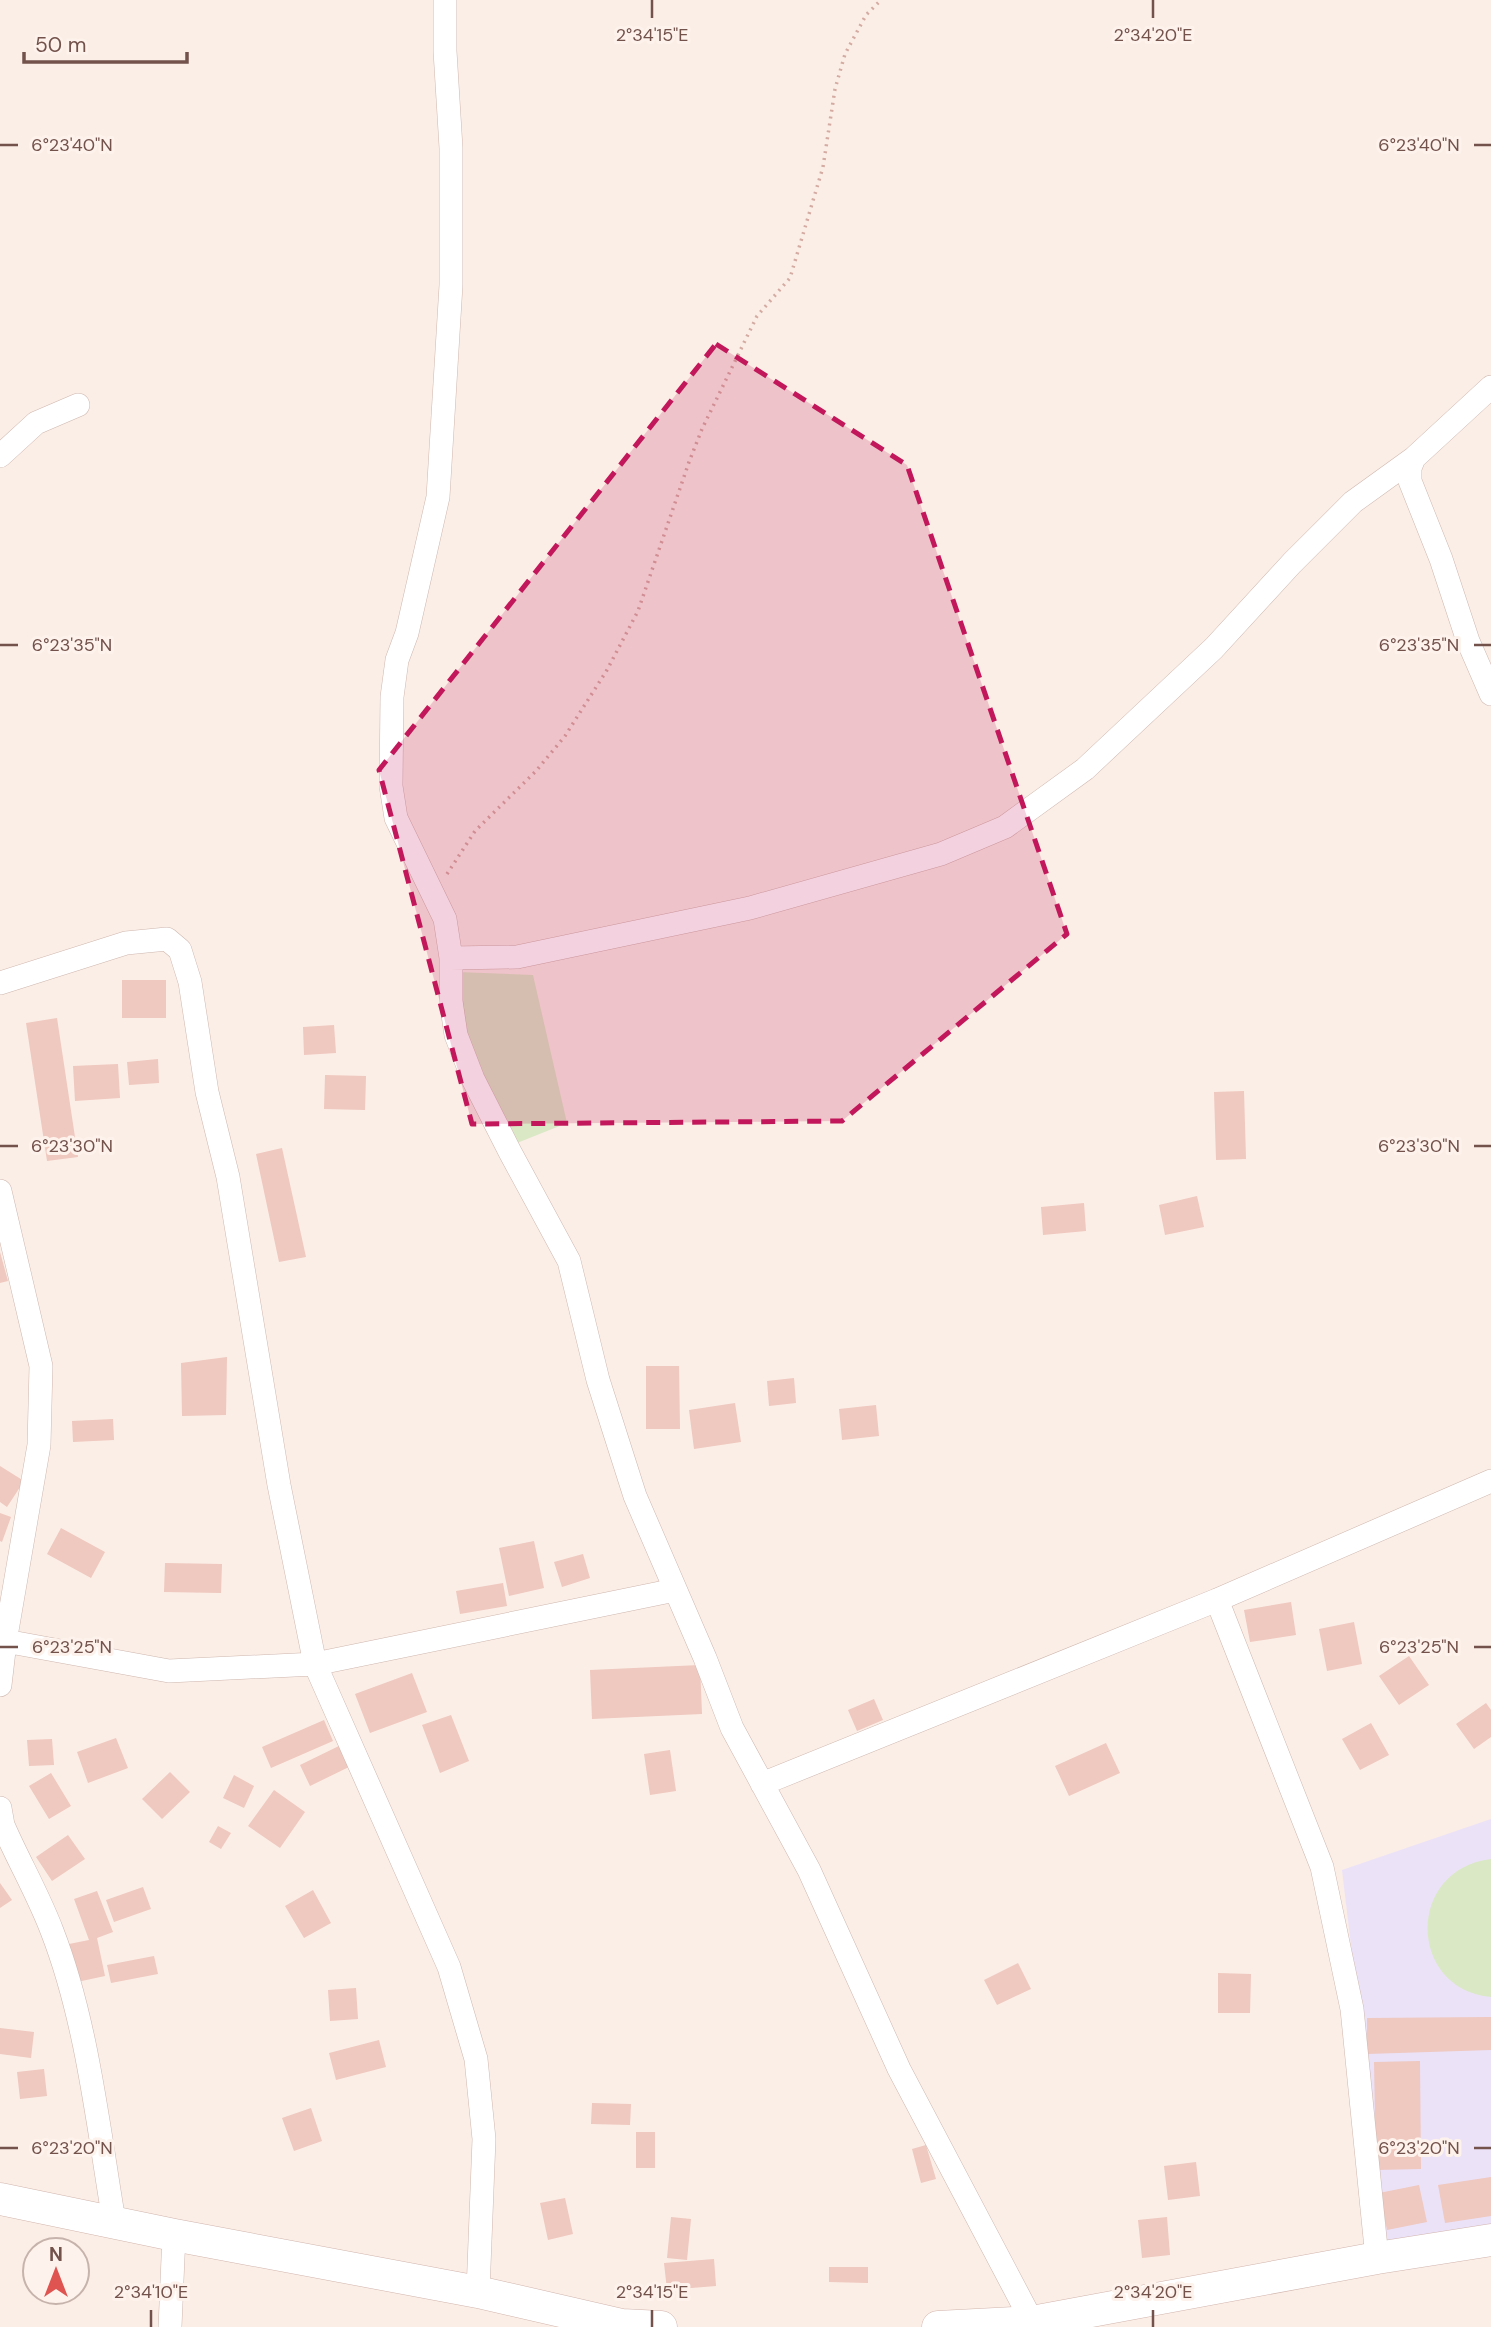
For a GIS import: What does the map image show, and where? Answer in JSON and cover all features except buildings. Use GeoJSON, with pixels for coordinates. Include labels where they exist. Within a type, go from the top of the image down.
{"type":"FeatureCollection","features":[{"type":"Feature","properties":{"kind":"street"},"geometry":{"type":"LineString","coordinates":[[446,0],[451,148],[451,285],[438,497],[407,633],[397,660],[393,698],[391,774],[396,818],[445,919],[451,958],[451,1001],[456,1035],[473,1079],[569,1261],[598,1380],[635,1496],[732,1728],[809,1870],[899,2069],[1034,2325]]}},
{"type":"Feature","properties":{"kind":"street"},"geometry":{"type":"LineString","coordinates":[[451,958],[517,957],[750,908],[941,854],[1005,827],[1085,768],[1214,648],[1292,563],[1353,502],[1414,458],[1491,387]]}},
{"type":"Feature","properties":{"kind":"street"},"geometry":{"type":"LineString","coordinates":[[0,456],[36,423],[78,405]]}},
{"type":"Feature","properties":{"kind":"street"},"geometry":{"type":"LineString","coordinates":[[1414,458],[1410,468],[1410,481],[1441,559],[1468,641],[1491,695]]}},
{"type":"Feature","properties":{"kind":"street"},"geometry":{"type":"LineString","coordinates":[[0,983],[126,943],[167,939],[180,950],[190,982],[207,1091],[228,1177],[278,1485],[315,1664],[449,1966],[476,2059],[484,2139],[478,2292]]}},
{"type":"Feature","properties":{"kind":"street"},"geometry":{"type":"LineString","coordinates":[[0,1191],[3,1216],[41,1366],[39,1445],[2,1641],[0,1685]]}},
{"type":"Feature","properties":{"kind":"street"},"geometry":{"type":"LineString","coordinates":[[762,1784],[1217,1600],[1491,1480]]}},
{"type":"Feature","properties":{"kind":"street"},"geometry":{"type":"LineString","coordinates":[[2,1641],[169,1671],[315,1664],[675,1590]]}},
{"type":"Feature","properties":{"kind":"street"},"geometry":{"type":"LineString","coordinates":[[1217,1600],[1322,1867],[1352,2010],[1377,2258]]}},
{"type":"Feature","properties":{"kind":"street"},"geometry":{"type":"LineString","coordinates":[[0,1808],[3,1825],[52,1930],[73,2000],[114,2221]]}},
{"type":"Feature","properties":{"kind":"street"},"geometry":{"type":"LineString","coordinates":[[0,2199],[174,2235],[478,2292],[622,2325],[661,2327]]}},
{"type":"Feature","properties":{"kind":"street"},"geometry":{"type":"LineString","coordinates":[[170,2327],[174,2235]]}},
{"type":"Feature","properties":{"kind":"street"},"geometry":{"type":"LineString","coordinates":[[938,2327],[1034,2325],[1377,2258],[1491,2240]]}},
{"type":"Feature","properties":{"kind":"path"},"geometry":{"type":"LineString","coordinates":[[434,893],[475,831],[536,771],[565,736],[607,670],[638,611],[702,429],[757,316],[790,278],[823,167],[835,89],[845,54],[866,15],[881,0]]}},
{"type":"Feature","properties":{"kind":"highlighted area"},"geometry":{"type":"Polygon","coordinates":[[[716,344],[907,465],[1067,934],[842,1121],[472,1124],[379,770],[716,344]]]}},
{"type":"Feature","properties":{"kind":"shaded area"},"geometry":{"type":"Polygon","coordinates":[[[1491,1819],[1491,2227],[1387,2246],[1342,1870],[1491,1819]]]}},
{"type":"Feature","properties":{"kind":"green space"},"geometry":{"type":"Polygon","coordinates":[[[458,972],[533,975],[567,1123],[512,1145],[465,1040],[458,972]]]}},
{"type":"Feature","properties":{"kind":"green space"},"geometry":{"type":"Polygon","coordinates":[[[1491,1859],[1491,1997],[1463,1989],[1444,1973],[1432,1952],[1428,1929],[1431,1905],[1443,1884],[1463,1867],[1491,1859]]]}}]}
